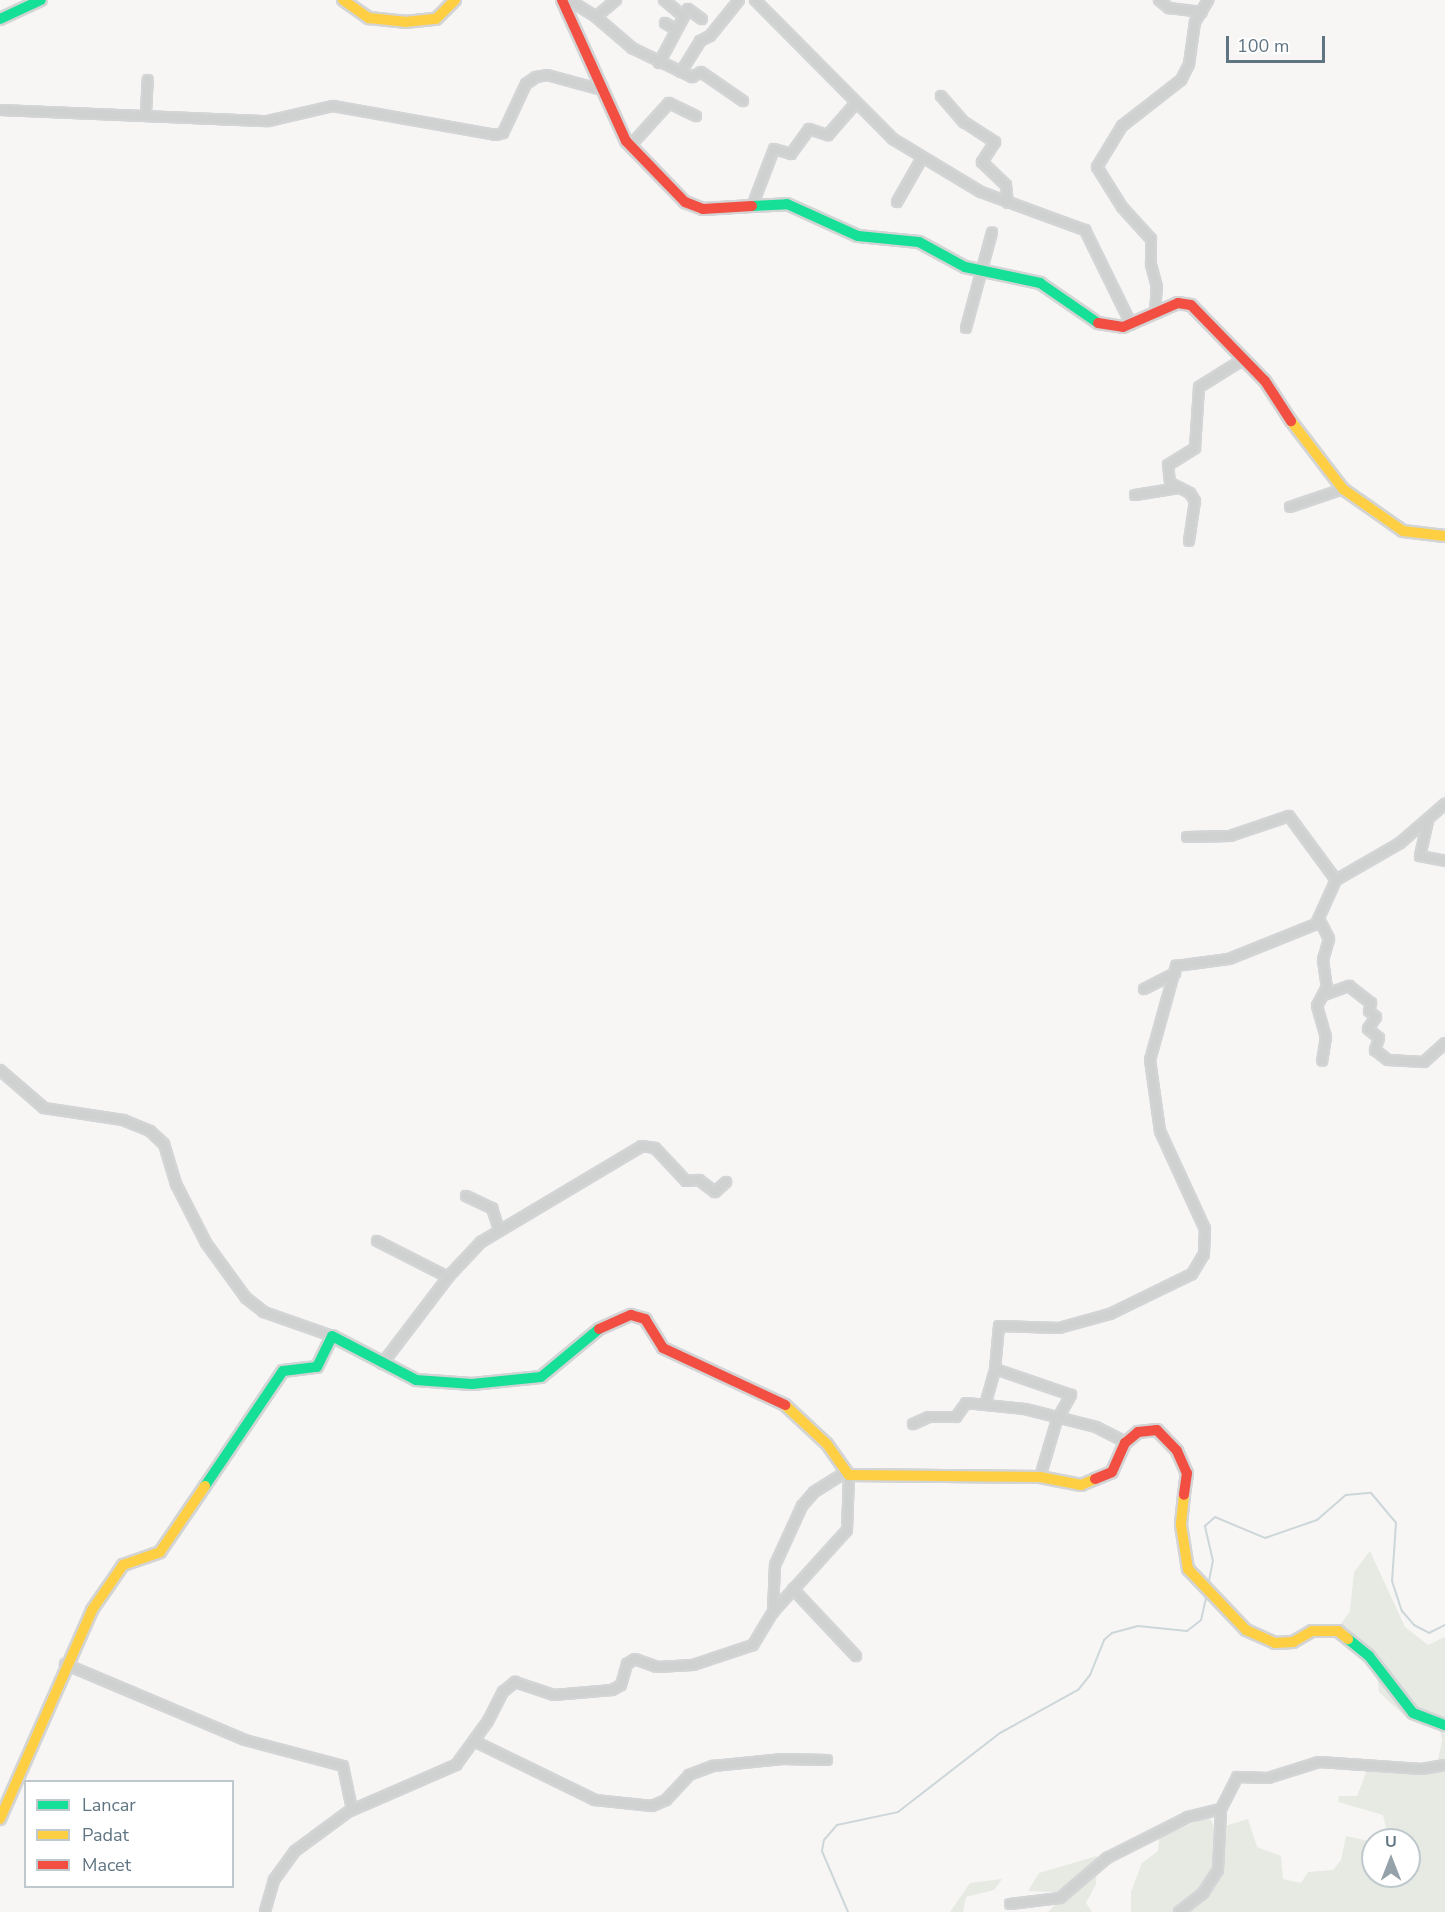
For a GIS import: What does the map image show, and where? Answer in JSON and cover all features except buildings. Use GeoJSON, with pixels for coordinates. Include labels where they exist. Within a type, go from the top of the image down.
{"type":"FeatureCollection","features":[{"type":"Feature","properties":{"kind":"street"},"geometry":{"type":"LineString","coordinates":[[0,19],[41,0]]}},
{"type":"Feature","properties":{"kind":"street"},"geometry":{"type":"LineString","coordinates":[[343,0],[369,18],[405,22],[436,19],[455,0]]}},
{"type":"Feature","properties":{"kind":"street"},"geometry":{"type":"LineString","coordinates":[[562,0],[630,146],[674,194],[695,207],[753,204],[804,209],[868,239],[919,242],[956,264],[1041,283],[1102,326],[1131,324],[1178,303],[1191,305],[1227,340],[1284,405],[1319,464],[1343,489],[1403,531],[1445,536]]}},
{"type":"Feature","properties":{"kind":"street"},"geometry":{"type":"LineString","coordinates":[[569,0],[596,17],[632,48],[692,77],[701,72],[742,101]]}},
{"type":"Feature","properties":{"kind":"street"},"geometry":{"type":"LineString","coordinates":[[596,17],[616,0]]}},
{"type":"Feature","properties":{"kind":"street"},"geometry":{"type":"LineString","coordinates":[[664,0],[682,15]]}},
{"type":"Feature","properties":{"kind":"street"},"geometry":{"type":"LineString","coordinates":[[681,72],[700,41],[710,36],[739,0]]}},
{"type":"Feature","properties":{"kind":"street"},"geometry":{"type":"LineString","coordinates":[[755,0],[892,139],[922,158],[1008,202],[1085,230],[1131,324]]}},
{"type":"Feature","properties":{"kind":"street"},"geometry":{"type":"LineString","coordinates":[[1159,0],[1169,8],[1202,12]]}},
{"type":"Feature","properties":{"kind":"street"},"geometry":{"type":"LineString","coordinates":[[1155,313],[1158,287],[1151,264],[1151,239],[1097,171],[1122,126],[1181,80],[1202,12],[1209,0]]}},
{"type":"Feature","properties":{"kind":"street"},"geometry":{"type":"LineString","coordinates":[[659,63],[682,15],[691,9],[702,19]]}},
{"type":"Feature","properties":{"kind":"street"},"geometry":{"type":"LineString","coordinates":[[665,23],[675,29]]}},
{"type":"Feature","properties":{"kind":"street"},"geometry":{"type":"LineString","coordinates":[[0,110],[146,113],[268,121],[333,106],[500,135],[526,84],[536,77],[547,75],[603,90]]}},
{"type":"Feature","properties":{"kind":"street"},"geometry":{"type":"LineString","coordinates":[[146,113],[148,80]]}},
{"type":"Feature","properties":{"kind":"street"},"geometry":{"type":"LineString","coordinates":[[941,96],[964,122],[995,142],[982,162],[1006,185],[1008,202]]}},
{"type":"Feature","properties":{"kind":"street"},"geometry":{"type":"LineString","coordinates":[[630,146],[669,103],[696,116]]}},
{"type":"Feature","properties":{"kind":"street"},"geometry":{"type":"LineString","coordinates":[[753,204],[774,149],[791,154],[810,129],[828,135],[855,104]]}},
{"type":"Feature","properties":{"kind":"street"},"geometry":{"type":"LineString","coordinates":[[897,202],[922,158]]}},
{"type":"Feature","properties":{"kind":"street"},"geometry":{"type":"LineString","coordinates":[[966,328],[979,269],[992,232]]}},
{"type":"Feature","properties":{"kind":"street"},"geometry":{"type":"LineString","coordinates":[[1189,541],[1195,501],[1169,479],[1168,468],[1195,448],[1197,389],[1244,359]]}},
{"type":"Feature","properties":{"kind":"street"},"geometry":{"type":"LineString","coordinates":[[1135,495],[1178,488]]}},
{"type":"Feature","properties":{"kind":"street"},"geometry":{"type":"LineString","coordinates":[[1290,507],[1343,489]]}},
{"type":"Feature","properties":{"kind":"street"},"geometry":{"type":"LineString","coordinates":[[985,1406],[995,1369],[1000,1324],[1059,1328],[1110,1314],[1161,1291],[1200,1266],[1205,1229],[1160,1131],[1150,1059],[1174,973],[1179,963],[1207,964],[1229,959],[1320,921],[1336,880],[1380,856],[1428,820],[1445,804]]}},
{"type":"Feature","properties":{"kind":"street"},"geometry":{"type":"LineString","coordinates":[[1187,837],[1230,836],[1289,816],[1336,880]]}},
{"type":"Feature","properties":{"kind":"street"},"geometry":{"type":"LineString","coordinates":[[1428,820],[1420,856],[1445,861]]}},
{"type":"Feature","properties":{"kind":"street"},"geometry":{"type":"LineString","coordinates":[[1320,921],[1329,939],[1323,960],[1328,974],[1324,995],[1317,1006],[1326,1037],[1322,1061]]}},
{"type":"Feature","properties":{"kind":"street"},"geometry":{"type":"LineString","coordinates":[[1144,990],[1174,973]]}},
{"type":"Feature","properties":{"kind":"street"},"geometry":{"type":"LineString","coordinates":[[1324,995],[1349,986],[1371,1003],[1369,1011],[1377,1017],[1368,1029],[1379,1038],[1375,1050],[1388,1060],[1424,1062],[1445,1043]]}},
{"type":"Feature","properties":{"kind":"street"},"geometry":{"type":"LineString","coordinates":[[0,1070],[44,1108],[123,1120],[150,1131],[165,1144],[176,1184],[206,1243],[246,1298],[271,1314],[332,1336],[382,1364],[421,1380],[526,1382],[541,1377],[603,1326],[639,1316],[663,1348],[782,1402],[820,1437],[848,1474],[847,1529],[773,1612],[756,1641],[735,1654],[659,1667],[635,1659],[627,1664],[621,1685],[612,1690],[554,1695],[515,1682],[502,1692],[474,1741],[456,1765],[350,1811],[295,1851],[274,1880],[265,1912]]}},
{"type":"Feature","properties":{"kind":"street"},"geometry":{"type":"LineString","coordinates":[[382,1364],[448,1277],[472,1250],[499,1230],[642,1146],[655,1148],[686,1181],[699,1180],[715,1192],[726,1182]]}},
{"type":"Feature","properties":{"kind":"street"},"geometry":{"type":"LineString","coordinates":[[466,1196],[494,1210],[499,1230]]}},
{"type":"Feature","properties":{"kind":"street"},"geometry":{"type":"LineString","coordinates":[[377,1241],[448,1277]]}},
{"type":"Feature","properties":{"kind":"street"},"geometry":{"type":"LineString","coordinates":[[0,1819],[65,1664],[92,1610],[119,1569],[160,1552],[275,1381],[284,1371],[320,1364],[332,1336]]}},
{"type":"Feature","properties":{"kind":"street"},"geometry":{"type":"LineString","coordinates":[[995,1369],[1069,1391],[1071,1399],[1057,1420],[1040,1477]]}},
{"type":"Feature","properties":{"kind":"street"},"geometry":{"type":"LineString","coordinates":[[913,1424],[929,1417],[956,1417],[963,1404],[1025,1408],[1057,1420],[1096,1427],[1126,1442]]}},
{"type":"Feature","properties":{"kind":"street"},"geometry":{"type":"LineString","coordinates":[[773,1612],[775,1565],[802,1506],[814,1492],[848,1474],[1040,1477],[1081,1485],[1100,1480],[1116,1466],[1126,1442],[1144,1429],[1157,1430],[1183,1462],[1187,1483],[1182,1537],[1188,1569],[1220,1607],[1246,1630],[1275,1643],[1293,1642],[1312,1631],[1338,1631],[1369,1656],[1413,1713],[1445,1725]]}},
{"type":"Feature","properties":{"kind":"street"},"geometry":{"type":"LineString","coordinates":[[793,1589],[856,1656]]}},
{"type":"Feature","properties":{"kind":"street"},"geometry":{"type":"LineString","coordinates":[[65,1664],[245,1740],[339,1763],[352,1795],[350,1811]]}},
{"type":"Feature","properties":{"kind":"street"},"geometry":{"type":"LineString","coordinates":[[474,1741],[595,1800],[652,1806],[666,1800],[689,1775],[713,1766],[783,1759],[827,1760]]}},
{"type":"Feature","properties":{"kind":"street"},"geometry":{"type":"LineString","coordinates":[[1179,1912],[1203,1893],[1222,1860],[1221,1809],[1239,1777],[1268,1778],[1319,1762],[1422,1769],[1445,1765]]}},
{"type":"Feature","properties":{"kind":"street"},"geometry":{"type":"LineString","coordinates":[[1010,1904],[1060,1898],[1107,1858],[1188,1817],[1221,1809]]}},
{"type":"Feature","properties":{"kind":"shaded area"},"geometry":{"type":"Polygon","coordinates":[[[1370,1551],[1405,1627],[1428,1645],[1445,1637],[1445,1912],[1131,1912],[1131,1892],[1142,1863],[1158,1851],[1159,1838],[1209,1816],[1215,1829],[1248,1819],[1257,1847],[1281,1856],[1283,1879],[1301,1883],[1308,1872],[1333,1870],[1341,1860],[1346,1836],[1361,1839],[1361,1888],[1421,1888],[1421,1828],[1386,1828],[1383,1815],[1338,1802],[1339,1796],[1357,1796],[1367,1770],[1436,1770],[1442,1740],[1440,1730],[1408,1719],[1379,1692],[1375,1658],[1340,1625],[1350,1611],[1354,1572],[1370,1551]]]}},
{"type":"Feature","properties":{"kind":"shaded area"},"geometry":{"type":"Polygon","coordinates":[[[1097,1856],[1096,1884],[1086,1903],[1092,1912],[1048,1912],[1056,1904],[1053,1892],[1028,1891],[1039,1873],[1097,1856]]]}},
{"type":"Feature","properties":{"kind":"shaded area"},"geometry":{"type":"Polygon","coordinates":[[[1002,1879],[994,1890],[966,1897],[963,1912],[950,1912],[970,1883],[1002,1879]]]}},
{"type":"Feature","properties":{"kind":"waterway"},"geometry":{"type":"LineString","coordinates":[[1208,1586],[1213,1561],[1205,1526],[1215,1517],[1265,1538],[1317,1520],[1346,1495],[1371,1493],[1396,1523],[1392,1581],[1402,1611],[1414,1625],[1429,1633],[1445,1625]]}},
{"type":"Feature","properties":{"kind":"waterway"},"geometry":{"type":"LineString","coordinates":[[848,1912],[822,1851],[824,1840],[837,1825],[898,1812],[1000,1733],[1078,1690],[1090,1675],[1104,1640],[1112,1633],[1138,1626],[1187,1631],[1201,1620],[1206,1598]]}},
{"type":"Feature","properties":{"kind":"traffic: fast"},"geometry":{"type":"LineString","coordinates":[[0,19],[41,0]]}},
{"type":"Feature","properties":{"kind":"traffic: fast"},"geometry":{"type":"LineString","coordinates":[[752,206],[787,204],[858,236],[919,242],[965,267],[1040,283],[1098,323]]}},
{"type":"Feature","properties":{"kind":"traffic: fast"},"geometry":{"type":"LineString","coordinates":[[205,1486],[283,1371],[317,1367],[332,1336],[416,1380],[472,1384],[541,1377],[599,1329]]}},
{"type":"Feature","properties":{"kind":"traffic: fast"},"geometry":{"type":"LineString","coordinates":[[1348,1639],[1369,1656],[1413,1713],[1445,1725]]}},
{"type":"Feature","properties":{"kind":"traffic: slow"},"geometry":{"type":"LineString","coordinates":[[343,0],[369,18],[405,22],[436,19],[455,0]]}},
{"type":"Feature","properties":{"kind":"traffic: slow"},"geometry":{"type":"LineString","coordinates":[[1291,421],[1343,489],[1403,531],[1445,536]]}},
{"type":"Feature","properties":{"kind":"traffic: slow"},"geometry":{"type":"LineString","coordinates":[[785,1405],[827,1444],[849,1475],[1040,1477],[1081,1485],[1095,1479]]}},
{"type":"Feature","properties":{"kind":"traffic: slow"},"geometry":{"type":"LineString","coordinates":[[0,1819],[92,1610],[123,1565],[160,1552],[205,1486]]}},
{"type":"Feature","properties":{"kind":"traffic: slow"},"geometry":{"type":"LineString","coordinates":[[1184,1495],[1181,1525],[1188,1569],[1246,1630],[1275,1643],[1293,1642],[1312,1631],[1338,1631],[1348,1639]]}},
{"type":"Feature","properties":{"kind":"traffic: jam"},"geometry":{"type":"LineString","coordinates":[[562,0],[626,141],[685,202],[703,209],[752,206]]}},
{"type":"Feature","properties":{"kind":"traffic: jam"},"geometry":{"type":"LineString","coordinates":[[1098,323],[1123,327],[1178,303],[1191,305],[1265,381],[1291,421]]}},
{"type":"Feature","properties":{"kind":"traffic: jam"},"geometry":{"type":"LineString","coordinates":[[599,1329],[631,1315],[645,1319],[663,1348],[785,1405]]}},
{"type":"Feature","properties":{"kind":"traffic: jam"},"geometry":{"type":"LineString","coordinates":[[1095,1479],[1112,1472],[1125,1443],[1138,1432],[1157,1430],[1177,1451],[1187,1473],[1184,1495]]}}]}
